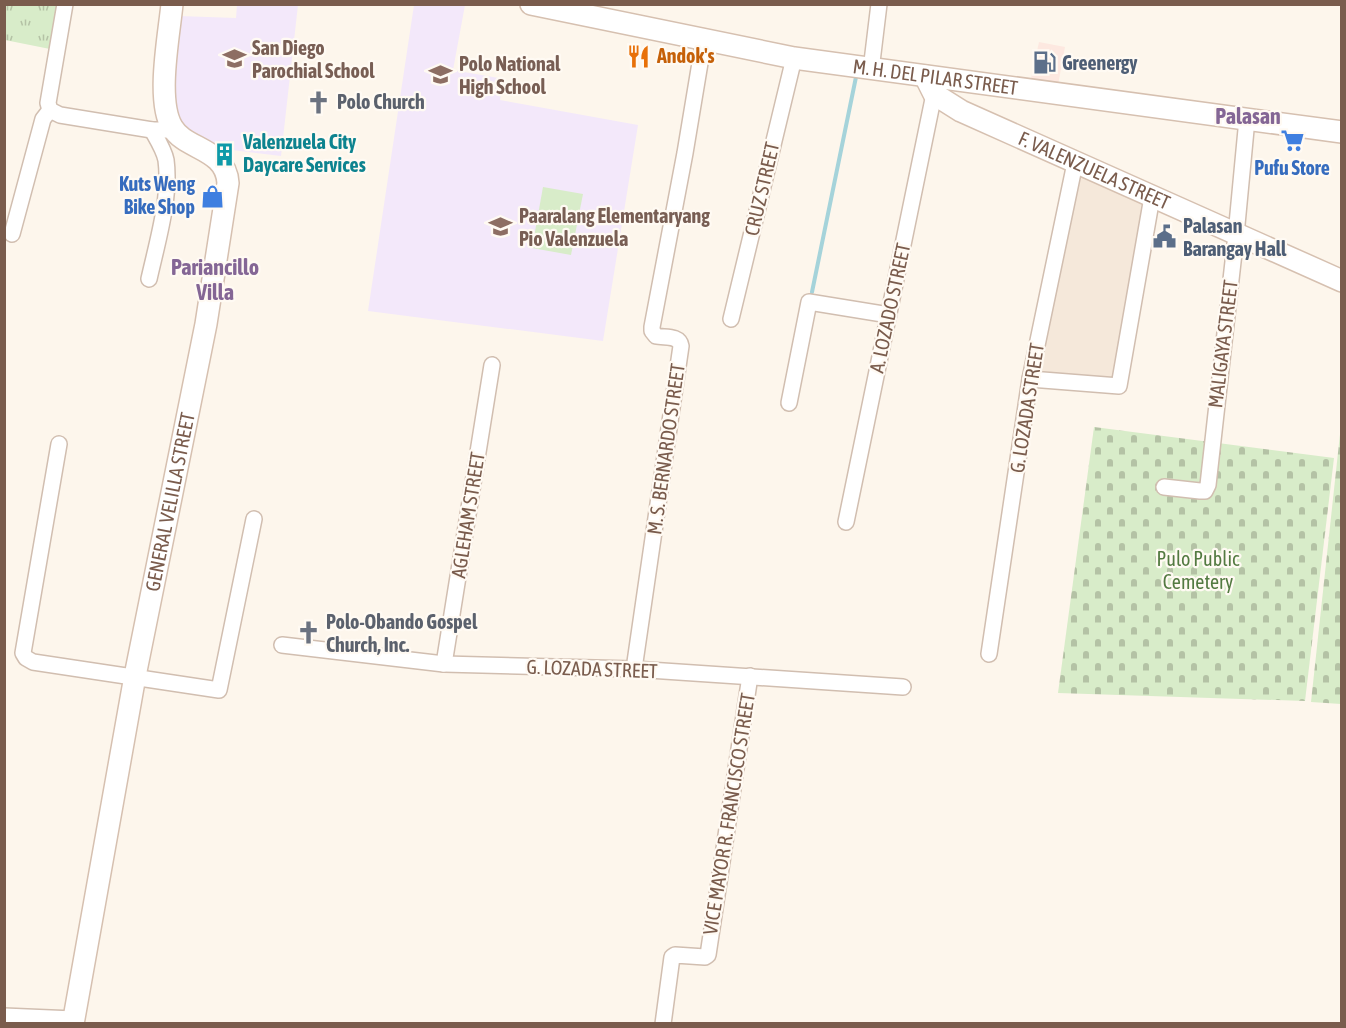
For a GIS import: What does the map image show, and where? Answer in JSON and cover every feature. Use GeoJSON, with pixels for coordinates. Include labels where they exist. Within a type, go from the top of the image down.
{"type":"FeatureCollection","features":[{"type":"Feature","properties":{"kind":"main road"},"geometry":{"type":"LineString","coordinates":[[172,4],[164,96],[173,130]]}},
{"type":"Feature","properties":{"kind":"main road","name":"M. H. DEL PILAR STREET"},"geometry":{"type":"LineString","coordinates":[[531,4],[794,58],[871,70],[930,85],[1247,118],[1341,132]]}},
{"type":"Feature","properties":{"kind":"main road","name":"F. VALENZUELA STREET"},"geometry":{"type":"LineString","coordinates":[[930,85],[962,111],[1341,281]]}},
{"type":"Feature","properties":{"kind":"main road","name":"GENERAL VELILLA STREET"},"geometry":{"type":"LineString","coordinates":[[74,1021],[135,676],[206,324],[228,183],[227,174],[218,161],[173,130]]}},
{"type":"Feature","properties":{"kind":"street"},"geometry":{"type":"LineString","coordinates":[[65,4],[48,103],[50,110],[60,115],[152,130],[173,130]]}},
{"type":"Feature","properties":{"kind":"street"},"geometry":{"type":"LineString","coordinates":[[871,70],[879,4]]}},
{"type":"Feature","properties":{"kind":"street","name":"M. S. BERNARDO STREET"},"geometry":{"type":"LineString","coordinates":[[634,669],[681,346],[676,339],[656,336],[652,327],[704,39]]}},
{"type":"Feature","properties":{"kind":"street","name":"CRUZ STREET"},"geometry":{"type":"LineString","coordinates":[[731,319],[794,58]]}},
{"type":"Feature","properties":{"kind":"street","name":"A. LOZADO STREET"},"geometry":{"type":"LineString","coordinates":[[846,522],[889,315],[930,85]]}},
{"type":"Feature","properties":{"kind":"street"},"geometry":{"type":"LineString","coordinates":[[12,234],[43,119],[50,110]]}},
{"type":"Feature","properties":{"kind":"street","name":"MALIGAYA STREET"},"geometry":{"type":"LineString","coordinates":[[1164,487],[1200,491],[1205,490],[1208,485],[1247,118]]}},
{"type":"Feature","properties":{"kind":"street"},"geometry":{"type":"LineString","coordinates":[[148,279],[162,221],[166,180],[166,158],[152,130]]}},
{"type":"Feature","properties":{"kind":"street","name":"G. LOZADA STREET"},"geometry":{"type":"LineString","coordinates":[[989,654],[1030,379],[1075,162]]}},
{"type":"Feature","properties":{"kind":"street"},"geometry":{"type":"LineString","coordinates":[[1030,379],[1119,386],[1152,197]]}},
{"type":"Feature","properties":{"kind":"street"},"geometry":{"type":"LineString","coordinates":[[789,403],[809,302],[889,315]]}},
{"type":"Feature","properties":{"kind":"street","name":"AGLEHAM STREET"},"geometry":{"type":"LineString","coordinates":[[444,664],[492,365]]}},
{"type":"Feature","properties":{"kind":"street"},"geometry":{"type":"LineString","coordinates":[[59,444],[23,653],[33,662],[219,690],[254,519]]}},
{"type":"Feature","properties":{"kind":"street","name":"G. LOZADA STREET"},"geometry":{"type":"LineString","coordinates":[[282,645],[444,664],[634,669],[903,687]]}},
{"type":"Feature","properties":{"kind":"street","name":"VICE MAYOR R. FRANCISCO STREET"},"geometry":{"type":"LineString","coordinates":[[663,1023],[672,957],[675,955],[705,957],[708,955],[750,676]]}},
{"type":"Feature","properties":{"kind":"street"},"geometry":{"type":"LineString","coordinates":[[4,1016],[74,1021]]}},
{"type":"Feature","properties":{"kind":"shaded area","name":"San Diego Parochial School"},"geometry":{"type":"Polygon","coordinates":[[[237,5],[298,5],[281,156],[209,147],[178,122],[171,100],[179,16],[236,18],[237,5]]]}},
{"type":"Feature","properties":{"kind":"shaded area","name":"Paaralang Elementaryang Pio Valenzuela"},"geometry":{"type":"Polygon","coordinates":[[[414,5],[465,5],[453,70],[504,79],[500,100],[638,125],[603,341],[368,311],[414,5]]]}},
{"type":"Feature","properties":{"kind":"shaded area"},"geometry":{"type":"Polygon","coordinates":[[[1039,42],[1065,47],[1058,85],[1031,79],[1039,42]]]}},
{"type":"Feature","properties":{"kind":"shaded area"},"geometry":{"type":"Polygon","coordinates":[[[1075,163],[1152,197],[1119,386],[1030,379],[1075,163]]]}},
{"type":"Feature","properties":{"kind":"green space"},"geometry":{"type":"Polygon","coordinates":[[[4,5],[57,5],[50,49],[5,40],[4,5]]]}},
{"type":"Feature","properties":{"kind":"green space"},"geometry":{"type":"Polygon","coordinates":[[[543,187],[583,194],[571,255],[532,248],[543,187]]]}},
{"type":"Feature","properties":{"kind":"green space"},"geometry":{"type":"Polygon","coordinates":[[[1341,425],[1341,704],[1311,702],[1341,425]]]}},
{"type":"Feature","properties":{"kind":"green space","name":"Pulo Public Cemetery"},"geometry":{"type":"Polygon","coordinates":[[[1094,427],[1334,458],[1305,701],[1058,693],[1094,427]]]}},
{"type":"Feature","properties":{"kind":"waterway"},"geometry":{"type":"LineString","coordinates":[[812,292],[856,77]]}},
{"type":"Feature","properties":{"kind":"place","name":"Andok's"},"geometry":{"type":"Point","coordinates":[639,56]}},
{"type":"Feature","properties":{"kind":"place","name":"San Diego Parochial School"},"geometry":{"type":"Point","coordinates":[234,59]}},
{"type":"Feature","properties":{"kind":"place","name":"Greenergy"},"geometry":{"type":"Point","coordinates":[1044,63]}},
{"type":"Feature","properties":{"kind":"place","name":"Polo National High School"},"geometry":{"type":"Point","coordinates":[441,75]}},
{"type":"Feature","properties":{"kind":"place","name":"Polo Church"},"geometry":{"type":"Point","coordinates":[319,102]}},
{"type":"Feature","properties":{"kind":"place","name":"Pufu Store"},"geometry":{"type":"Point","coordinates":[1292,140]}},
{"type":"Feature","properties":{"kind":"place","name":"Valenzuela City Daycare Services"},"geometry":{"type":"Point","coordinates":[225,154]}},
{"type":"Feature","properties":{"kind":"place","name":"Kuts Weng Bike Shop"},"geometry":{"type":"Point","coordinates":[213,196]}},
{"type":"Feature","properties":{"kind":"place","name":"Paaralang Elementaryang Pio Valenzuela"},"geometry":{"type":"Point","coordinates":[501,227]}},
{"type":"Feature","properties":{"kind":"place","name":"Palasan Barangay Hall"},"geometry":{"type":"Point","coordinates":[1165,237]}},
{"type":"Feature","properties":{"kind":"place","name":"Polo-Obando Gospel Church, Inc."},"geometry":{"type":"Point","coordinates":[308,633]}},
{"type":"Feature","properties":{"kind":"district","name":"Palasan"},"geometry":{"type":"Point","coordinates":[1248,116]}},
{"type":"Feature","properties":{"kind":"district","name":"Pariancillo Villa"},"geometry":{"type":"Point","coordinates":[215,280]}}]}
